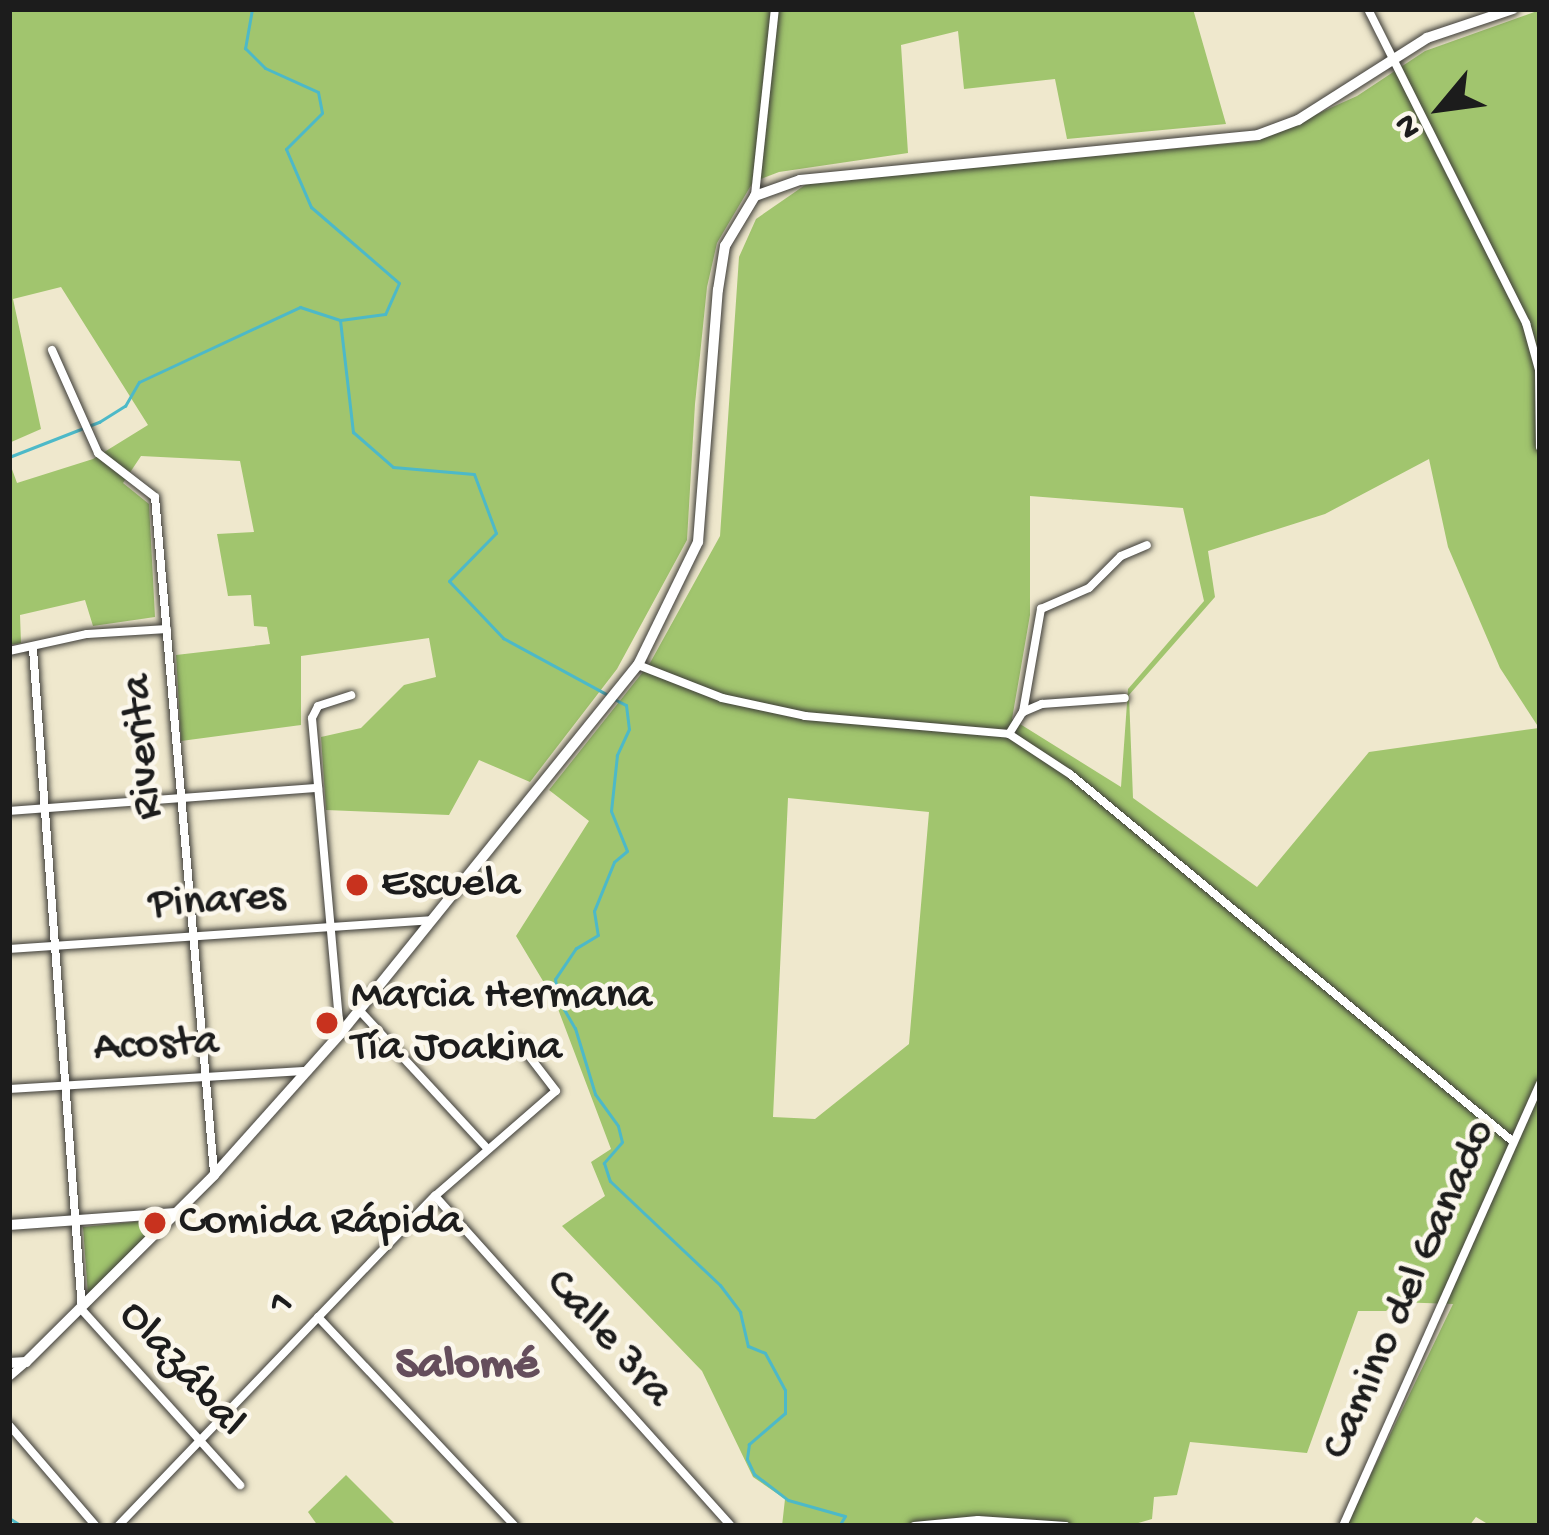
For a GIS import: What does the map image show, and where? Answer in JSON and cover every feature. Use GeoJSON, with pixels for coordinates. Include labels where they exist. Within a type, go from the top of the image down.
{"type":"FeatureCollection","features":[{"type":"Feature","properties":{"kind":"street"},"geometry":{"type":"LineString","coordinates":[[9,1378],[214,1175],[340,1034],[638,665],[698,542],[718,290],[725,246],[755,196],[775,9]]}},
{"type":"Feature","properties":{"kind":"street"},"geometry":{"type":"LineString","coordinates":[[1368,9],[1396,56],[1526,323],[1538,370],[1540,447]]}},
{"type":"Feature","properties":{"kind":"street"},"geometry":{"type":"LineString","coordinates":[[755,196],[800,180],[1258,135],[1298,120],[1427,38],[1513,9]]}},
{"type":"Feature","properties":{"kind":"street","name":"Riverita"},"geometry":{"type":"LineString","coordinates":[[52,350],[98,453],[154,497],[214,1175]]}},
{"type":"Feature","properties":{"kind":"street"},"geometry":{"type":"LineString","coordinates":[[1009,734],[1023,712],[1041,609],[1089,588],[1121,556],[1147,545]]}},
{"type":"Feature","properties":{"kind":"street"},"geometry":{"type":"LineString","coordinates":[[9,651],[87,634],[166,629]]}},
{"type":"Feature","properties":{"kind":"street","name":"Olazábal"},"geometry":{"type":"LineString","coordinates":[[33,649],[82,1310],[240,1485]]}},
{"type":"Feature","properties":{"kind":"street"},"geometry":{"type":"LineString","coordinates":[[638,665],[722,698],[805,716],[1009,734],[1070,774],[1511,1140]]}},
{"type":"Feature","properties":{"kind":"street"},"geometry":{"type":"LineString","coordinates":[[340,1034],[312,718],[318,706],[351,694]]}},
{"type":"Feature","properties":{"kind":"street"},"geometry":{"type":"LineString","coordinates":[[1023,712],[1042,704],[1125,698]]}},
{"type":"Feature","properties":{"kind":"street"},"geometry":{"type":"LineString","coordinates":[[9,811],[317,788]]}},
{"type":"Feature","properties":{"kind":"street","name":"Pinares"},"geometry":{"type":"LineString","coordinates":[[9,949],[430,920]]}},
{"type":"Feature","properties":{"kind":"street"},"geometry":{"type":"LineString","coordinates":[[359,1010],[486,1147]]}},
{"type":"Feature","properties":{"kind":"street","name":"1"},"geometry":{"type":"LineString","coordinates":[[118,1526],[199,1436],[435,1196],[556,1091],[519,1043]]}},
{"type":"Feature","properties":{"kind":"street","name":"Acosta"},"geometry":{"type":"LineString","coordinates":[[9,1089],[308,1070]]}},
{"type":"Feature","properties":{"kind":"street","name":"Camino del Ganado"},"geometry":{"type":"LineString","coordinates":[[1343,1526],[1540,1083]]}},
{"type":"Feature","properties":{"kind":"street","name":"Calle 3ra"},"geometry":{"type":"LineString","coordinates":[[435,1196],[731,1526]]}},
{"type":"Feature","properties":{"kind":"street"},"geometry":{"type":"LineString","coordinates":[[9,1225],[176,1213]]}},
{"type":"Feature","properties":{"kind":"street"},"geometry":{"type":"LineString","coordinates":[[318,1317],[515,1526]]}},
{"type":"Feature","properties":{"kind":"street"},"geometry":{"type":"LineString","coordinates":[[9,1363],[26,1361]]}},
{"type":"Feature","properties":{"kind":"street"},"geometry":{"type":"LineString","coordinates":[[9,1425],[96,1526]]}},
{"type":"Feature","properties":{"kind":"street"},"geometry":{"type":"LineString","coordinates":[[914,1526],[978,1520],[1066,1526]]}},
{"type":"Feature","properties":{"kind":"green space"},"geometry":{"type":"Polygon","coordinates":[[[9,9],[1193,9],[1226,124],[1067,139],[1055,79],[964,89],[958,31],[901,45],[908,153],[779,172],[753,182],[717,243],[707,287],[695,404],[687,540],[617,669],[530,782],[479,760],[449,815],[326,810],[321,737],[361,728],[404,685],[436,677],[429,638],[301,656],[301,725],[181,741],[176,655],[270,644],[267,627],[254,626],[251,595],[228,596],[217,534],[254,532],[240,461],[141,456],[123,483],[149,504],[155,617],[93,626],[85,600],[20,615],[21,643],[9,645],[9,461],[17,483],[93,459],[148,425],[61,287],[13,299],[41,429],[9,443],[9,9]]]}},
{"type":"Feature","properties":{"kind":"green space"},"geometry":{"type":"Polygon","coordinates":[[[1540,10],[1540,1090],[1535,1097],[1540,1099],[1540,1526],[1491,1526],[1476,1517],[1469,1526],[1346,1526],[1453,1304],[1396,1302],[1386,1311],[1358,1311],[1307,1453],[1190,1442],[1177,1495],[1154,1497],[1152,1519],[1128,1526],[782,1526],[785,1499],[753,1477],[702,1371],[562,1226],[605,1196],[591,1162],[611,1149],[555,1001],[516,936],[589,821],[549,790],[650,663],[720,536],[739,257],[756,219],[808,183],[1257,141],[1357,96],[1425,51],[1540,10]],[[1429,459],[1325,514],[1208,551],[1215,597],[1129,695],[1133,798],[1257,887],[1369,752],[1539,728],[1500,668],[1448,547],[1429,459]],[[1030,496],[1030,615],[1012,719],[1121,787],[1128,689],[1204,601],[1183,508],[1030,496]],[[788,798],[773,1117],[815,1119],[909,1044],[929,812],[788,798]]]}},
{"type":"Feature","properties":{"kind":"green space"},"geometry":{"type":"Polygon","coordinates":[[[162,1219],[88,1295],[83,1227],[162,1219]]]}},
{"type":"Feature","properties":{"kind":"green space"},"geometry":{"type":"Polygon","coordinates":[[[346,1475],[397,1526],[318,1526],[308,1512],[346,1475]]]}},
{"type":"Feature","properties":{"kind":"waterway"},"geometry":{"type":"LineString","coordinates":[[252,9],[245,48],[265,68],[318,92],[322,113],[286,149],[311,207],[399,283],[385,314],[340,320],[353,432],[393,467],[474,474],[496,533],[449,581],[503,638],[606,694]]}},
{"type":"Feature","properties":{"kind":"waterway"},"geometry":{"type":"LineString","coordinates":[[9,457],[99,422],[125,406],[139,382],[300,307],[340,320]]}},
{"type":"Feature","properties":{"kind":"waterway"},"geometry":{"type":"LineString","coordinates":[[614,699],[626,705],[629,729],[617,755],[611,811],[627,851],[614,862],[594,911],[598,935],[576,948],[555,979],[558,999],[575,1028],[595,1094],[618,1126],[622,1142],[604,1163],[610,1181],[720,1285],[740,1312],[748,1346],[765,1353],[785,1390],[785,1413],[749,1444],[747,1459],[754,1474],[788,1500],[845,1516],[839,1526]]}},
{"type":"Feature","properties":{"kind":"waterway"},"geometry":{"type":"LineString","coordinates":[[9,1518],[22,1526]]}},
{"type":"Feature","properties":{"kind":"place","name":"Escuela"},"geometry":{"type":"Point","coordinates":[357,885]}},
{"type":"Feature","properties":{"kind":"place","name":"Marcia Hermana Tía Joakina"},"geometry":{"type":"Point","coordinates":[327,1023]}},
{"type":"Feature","properties":{"kind":"place","name":"Comida Rápida"},"geometry":{"type":"Point","coordinates":[155,1223]}},
{"type":"Feature","properties":{"kind":"district","name":"Salomé"},"geometry":{"type":"Point","coordinates":[467,1367]}}]}
